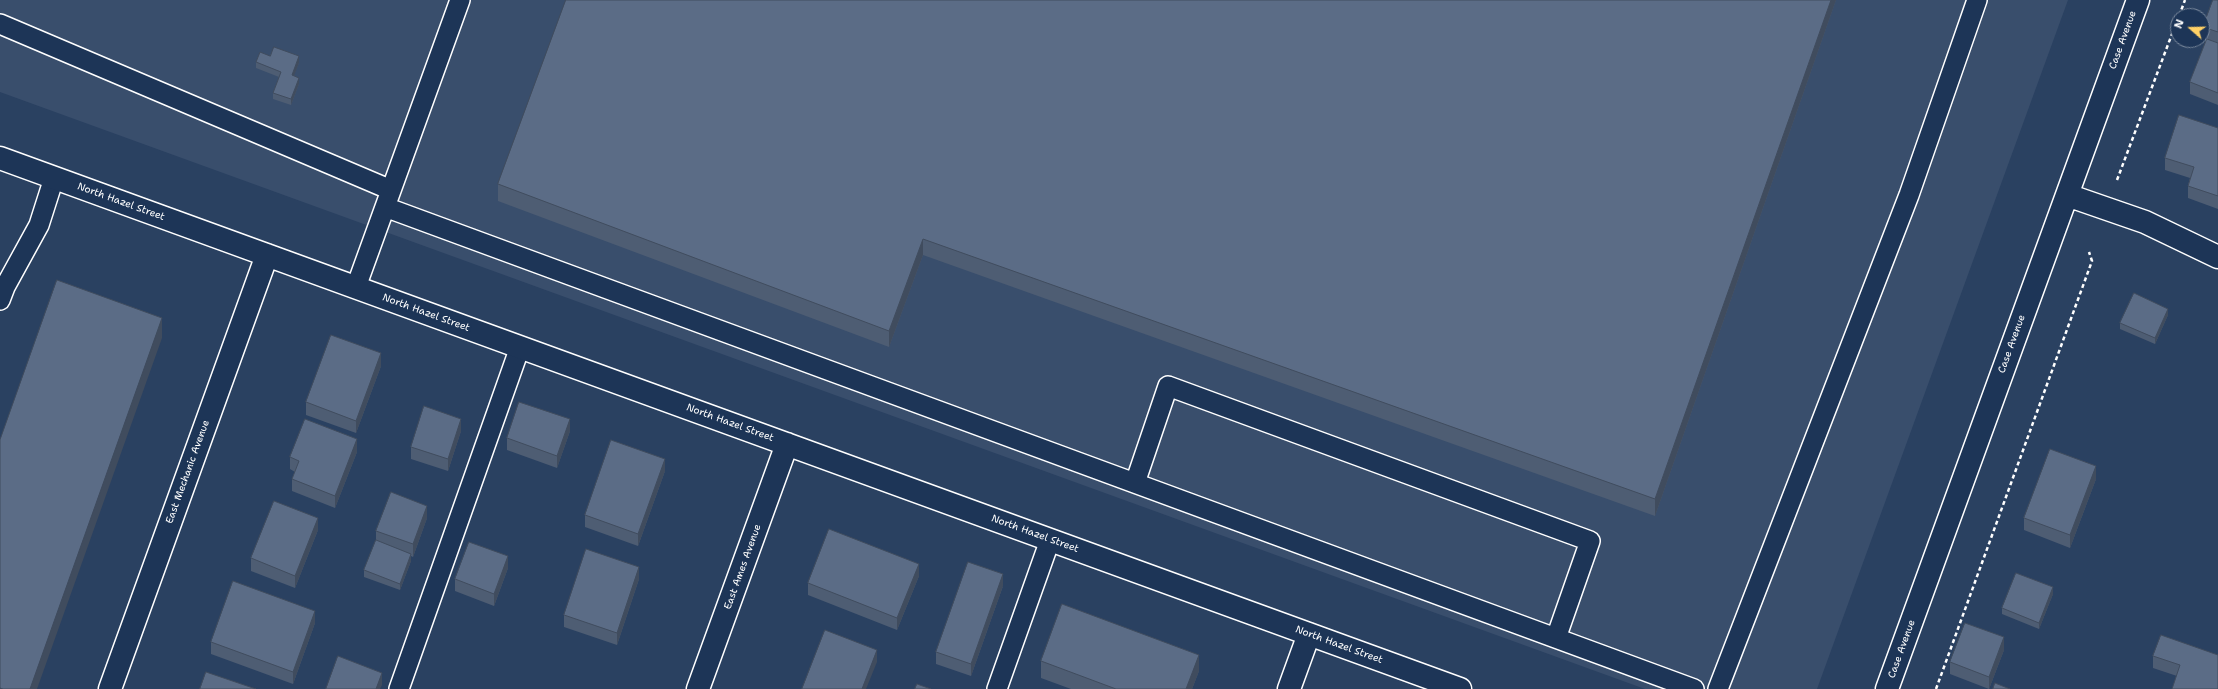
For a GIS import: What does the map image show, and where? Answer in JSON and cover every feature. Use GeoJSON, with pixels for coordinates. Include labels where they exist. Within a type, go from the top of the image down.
{"type":"FeatureCollection","features":[{"type":"Feature","properties":{"kind":"street","name":"Case Avenue"},"geometry":{"type":"LineString","coordinates":[[1887,689],[2138,0]]}},
{"type":"Feature","properties":{"kind":"street","name":"North Hazel Street"},"geometry":{"type":"LineString","coordinates":[[0,158],[1460,689]]}},
{"type":"Feature","properties":{"kind":"street"},"geometry":{"type":"LineString","coordinates":[[2067,194],[2145,222],[2218,257]]}},
{"type":"Feature","properties":{"kind":"street","name":"East Mechanic Avenue"},"geometry":{"type":"LineString","coordinates":[[110,689],[266,255]]}},
{"type":"Feature","properties":{"kind":"street","name":"East Ames Avenue"},"geometry":{"type":"LineString","coordinates":[[698,689],[787,444]]}},
{"type":"Feature","properties":{"kind":"street"},"geometry":{"type":"LineString","coordinates":[[1289,689],[1309,634]]}},
{"type":"Feature","properties":{"kind":"lane"},"geometry":{"type":"LineString","coordinates":[[356,288],[460,0]]}},
{"type":"Feature","properties":{"kind":"lane"},"geometry":{"type":"LineString","coordinates":[[1718,689],[1909,195],[1977,0]]}},
{"type":"Feature","properties":{"kind":"lane"},"geometry":{"type":"LineString","coordinates":[[0,24],[388,198],[1135,482],[1694,689]]}},
{"type":"Feature","properties":{"kind":"lane"},"geometry":{"type":"LineString","coordinates":[[0,300],[5,287],[39,225],[54,178]]}},
{"type":"Feature","properties":{"kind":"lane"},"geometry":{"type":"LineString","coordinates":[[399,689],[520,347]]}},
{"type":"Feature","properties":{"kind":"lane"},"geometry":{"type":"LineString","coordinates":[[1135,482],[1168,386],[1582,538],[1590,541],[1556,638]]}},
{"type":"Feature","properties":{"kind":"lane"},"geometry":{"type":"LineString","coordinates":[[996,689],[1050,540]]}},
{"type":"Feature","properties":{"kind":"path"},"geometry":{"type":"LineString","coordinates":[[2117,183],[2170,39]]}},
{"type":"Feature","properties":{"kind":"path"},"geometry":{"type":"LineString","coordinates":[[1936,689],[2092,260],[2089,252]]}},
{"type":"Feature","properties":{"kind":"shaded area"},"geometry":{"type":"Polygon","coordinates":[[[0,0],[2068,0],[1817,689],[1645,689],[0,92],[0,0]]]}},
{"type":"Feature","properties":{"kind":"building"},"geometry":{"type":"Polygon","coordinates":[[[566,0],[1831,0],[1655,499],[923,239],[889,331],[498,184],[566,0]]]}},
{"type":"Feature","properties":{"kind":"building"},"geometry":{"type":"Polygon","coordinates":[[[2213,0],[2218,0],[2218,32],[2210,29],[2210,8],[2213,0]]]}},
{"type":"Feature","properties":{"kind":"building"},"geometry":{"type":"Polygon","coordinates":[[[2210,40],[2218,43],[2218,93],[2190,82],[2203,48],[2210,48],[2210,40]]]}},
{"type":"Feature","properties":{"kind":"building"},"geometry":{"type":"Polygon","coordinates":[[[274,47],[299,56],[292,75],[299,78],[291,99],[273,93],[281,72],[256,62],[260,52],[270,56],[274,47]]]}},
{"type":"Feature","properties":{"kind":"building"},"geometry":{"type":"Polygon","coordinates":[[[2179,115],[2218,128],[2218,196],[2188,186],[2194,167],[2165,158],[2179,115]]]}},
{"type":"Feature","properties":{"kind":"building"},"geometry":{"type":"Polygon","coordinates":[[[57,280],[162,318],[30,689],[3,689],[0,688],[0,440],[57,280]]]}},
{"type":"Feature","properties":{"kind":"building"},"geometry":{"type":"Polygon","coordinates":[[[2134,293],[2168,309],[2155,338],[2120,323],[2134,293]]]}},
{"type":"Feature","properties":{"kind":"building"},"geometry":{"type":"Polygon","coordinates":[[[331,335],[381,353],[356,421],[306,402],[331,335]]]}},
{"type":"Feature","properties":{"kind":"building"},"geometry":{"type":"Polygon","coordinates":[[[519,402],[570,419],[557,456],[507,438],[519,402]]]}},
{"type":"Feature","properties":{"kind":"building"},"geometry":{"type":"Polygon","coordinates":[[[424,406],[461,419],[448,459],[411,447],[424,406]]]}},
{"type":"Feature","properties":{"kind":"building"},"geometry":{"type":"Polygon","coordinates":[[[305,419],[357,439],[335,496],[292,479],[299,461],[290,457],[305,419]]]}},
{"type":"Feature","properties":{"kind":"building"},"geometry":{"type":"Polygon","coordinates":[[[611,440],[665,459],[638,534],[585,515],[611,440]]]}},
{"type":"Feature","properties":{"kind":"building"},"geometry":{"type":"Polygon","coordinates":[[[2050,449],[2096,466],[2070,535],[2024,518],[2050,449]]]}},
{"type":"Feature","properties":{"kind":"building"},"geometry":{"type":"Polygon","coordinates":[[[391,492],[427,506],[413,544],[376,531],[391,492]]]}},
{"type":"Feature","properties":{"kind":"building"},"geometry":{"type":"Polygon","coordinates":[[[274,501],[318,518],[295,576],[251,558],[274,501]]]}},
{"type":"Feature","properties":{"kind":"building"},"geometry":{"type":"Polygon","coordinates":[[[829,529],[919,564],[897,618],[808,583],[829,529]]]}},
{"type":"Feature","properties":{"kind":"building"},"geometry":{"type":"Polygon","coordinates":[[[376,540],[411,554],[400,584],[364,570],[376,540]]]}},
{"type":"Feature","properties":{"kind":"building"},"geometry":{"type":"Polygon","coordinates":[[[469,542],[508,556],[494,594],[455,579],[469,542]]]}},
{"type":"Feature","properties":{"kind":"building"},"geometry":{"type":"Polygon","coordinates":[[[586,549],[639,567],[617,633],[564,615],[586,549]]]}},
{"type":"Feature","properties":{"kind":"building"},"geometry":{"type":"Polygon","coordinates":[[[968,562],[1003,574],[971,664],[936,652],[968,562]]]}},
{"type":"Feature","properties":{"kind":"building"},"geometry":{"type":"Polygon","coordinates":[[[2016,573],[2053,587],[2039,623],[2002,608],[2016,573]]]}},
{"type":"Feature","properties":{"kind":"building"},"geometry":{"type":"Polygon","coordinates":[[[233,581],[315,611],[293,672],[211,642],[233,581]]]}},
{"type":"Feature","properties":{"kind":"building"},"geometry":{"type":"Polygon","coordinates":[[[1062,604],[1199,655],[1186,689],[1116,689],[1041,661],[1062,604]]]}},
{"type":"Feature","properties":{"kind":"building"},"geometry":{"type":"Polygon","coordinates":[[[1965,623],[2004,637],[1989,677],[1950,662],[1965,623]]]}},
{"type":"Feature","properties":{"kind":"building"},"geometry":{"type":"Polygon","coordinates":[[[825,630],[877,650],[862,689],[802,689],[825,630]]]}},
{"type":"Feature","properties":{"kind":"building"},"geometry":{"type":"Polygon","coordinates":[[[2161,635],[2218,655],[2218,689],[2172,689],[2180,665],[2153,656],[2161,635]]]}},
{"type":"Feature","properties":{"kind":"building"},"geometry":{"type":"Polygon","coordinates":[[[338,656],[382,673],[376,689],[326,689],[338,656]]]}},
{"type":"Feature","properties":{"kind":"building"},"geometry":{"type":"Polygon","coordinates":[[[206,672],[256,689],[200,689],[206,672]]]}},
{"type":"Feature","properties":{"kind":"building"},"geometry":{"type":"Polygon","coordinates":[[[1995,683],[2010,689],[1993,689],[1995,683]]]}},
{"type":"Feature","properties":{"kind":"building"},"geometry":{"type":"Polygon","coordinates":[[[917,684],[931,689],[915,689],[917,684]]]}}]}
